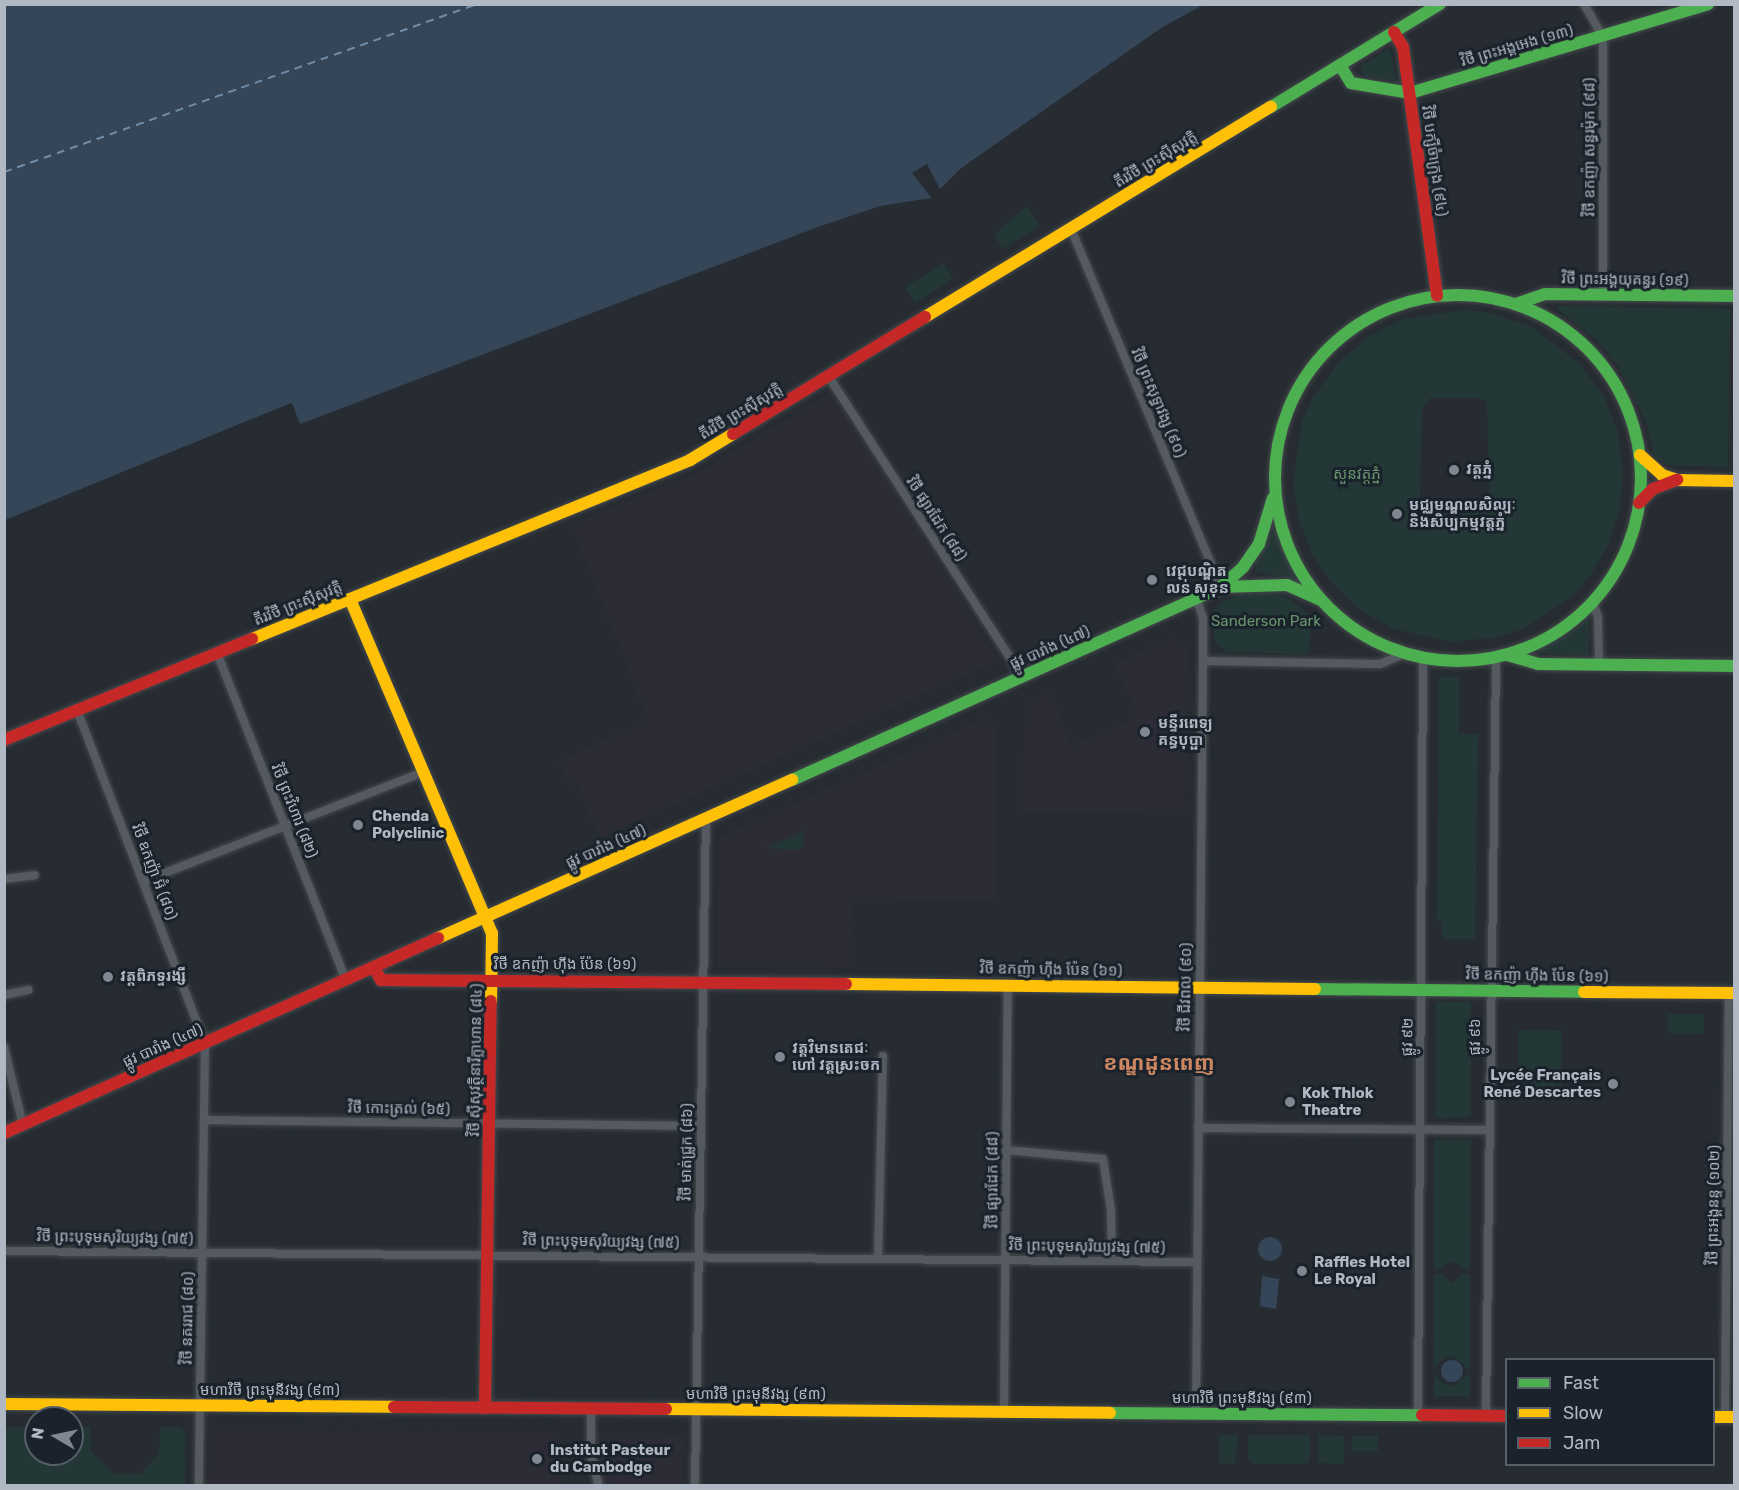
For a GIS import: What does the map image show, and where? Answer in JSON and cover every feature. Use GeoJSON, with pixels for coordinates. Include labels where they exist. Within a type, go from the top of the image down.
{"type":"FeatureCollection","features":[{"type":"Feature","properties":{"kind":"main road","name":"តីរវិថី ព្រះស៊ីសុវត្តិ"},"geometry":{"type":"LineString","coordinates":[[4,740],[690,460],[1440,4]]}},
{"type":"Feature","properties":{"kind":"main road","name":"វិថី ព្រះអង្គអេង (១៣)"},"geometry":{"type":"LineString","coordinates":[[1340,65],[1351,83],[1410,93],[1603,37],[1672,10],[1708,4]]}},
{"type":"Feature","properties":{"kind":"main road","name":"វិថី បក្សីចំាក្រុង (៩៤)"},"geometry":{"type":"LineString","coordinates":[[1394,32],[1403,47],[1437,296]]}},
{"type":"Feature","properties":{"kind":"main road","name":"វិថី ព្រះអង្គយុគន្ធរ (១៩)"},"geometry":{"type":"LineString","coordinates":[[1516,304],[1545,294],[1734,296]]}},
{"type":"Feature","properties":{"kind":"main road"},"geometry":{"type":"LineString","coordinates":[[1470,295],[1516,304],[1571,333],[1596,358],[1622,398],[1640,455],[1639,503],[1632,537],[1617,568],[1593,603],[1557,633],[1502,657],[1459,662],[1423,659],[1403,654],[1367,638],[1321,600],[1288,546],[1276,484],[1278,446],[1289,408],[1317,362],[1364,321],[1399,304],[1437,296],[1470,295]]}},
{"type":"Feature","properties":{"kind":"main road"},"geometry":{"type":"LineString","coordinates":[[1640,455],[1662,475],[1677,480],[1734,481]]}},
{"type":"Feature","properties":{"kind":"main road"},"geometry":{"type":"LineString","coordinates":[[1639,503],[1653,489],[1677,480]]}},
{"type":"Feature","properties":{"kind":"main road","name":"ផ្លូវ បារាំង (៤៧)"},"geometry":{"type":"LineString","coordinates":[[1221,587],[1243,567],[1259,544],[1276,484]]}},
{"type":"Feature","properties":{"kind":"main road","name":"ផ្លូវ បារាំង (៤៧)"},"geometry":{"type":"LineString","coordinates":[[4,1133],[1221,587],[1260,583],[1287,585],[1321,600]]}},
{"type":"Feature","properties":{"kind":"main road","name":"វិថី ស៊ីសុវត្ថិនារីក្លាហាន (៨៤)"},"geometry":{"type":"LineString","coordinates":[[350,599],[492,933],[485,1408]]}},
{"type":"Feature","properties":{"kind":"main road"},"geometry":{"type":"LineString","coordinates":[[1502,657],[1538,664],[1734,666]]}},
{"type":"Feature","properties":{"kind":"main road","name":"វិថី ឧកញ៉ា ហ៊ីង ប៉ែន (៦១)"},"geometry":{"type":"LineString","coordinates":[[374,967],[381,980],[703,980],[1732,993]]}},
{"type":"Feature","properties":{"kind":"main road","name":"មហាវិថី ព្រះមុនីវង្ស (៩៣)"},"geometry":{"type":"LineString","coordinates":[[4,1404],[1505,1416]]}},
{"type":"Feature","properties":{"kind":"street","name":"វិថី ឧកញ៉ា សន្ធរម៉ុក (៩៨)"},"geometry":{"type":"LineString","coordinates":[[1584,4],[1603,37],[1603,294]]}},
{"type":"Feature","properties":{"kind":"street","name":"វិថី ព្រះសុទ្ធាវង្ស (៩០)"},"geometry":{"type":"LineString","coordinates":[[1071,229],[1221,587]]}},
{"type":"Feature","properties":{"kind":"street","name":"វិថី ផ្សារដែក (៨៨)"},"geometry":{"type":"LineString","coordinates":[[829,377],[1022,677]]}},
{"type":"Feature","properties":{"kind":"street","name":"វិថី ជីវពល (៩០)"},"geometry":{"type":"LineString","coordinates":[[1196,598],[1203,618],[1196,1413]]}},
{"type":"Feature","properties":{"kind":"street"},"geometry":{"type":"LineString","coordinates":[[1593,603],[1598,617],[1599,664]]}},
{"type":"Feature","properties":{"kind":"street","name":"វិថី ព្រះវិហារ (៨២)"},"geometry":{"type":"LineString","coordinates":[[217,653],[346,980]]}},
{"type":"Feature","properties":{"kind":"street"},"geometry":{"type":"LineString","coordinates":[[1203,661],[1380,664],[1403,654]]}},
{"type":"Feature","properties":{"kind":"street","name":"ផ្លូវ ៩៦"},"geometry":{"type":"LineString","coordinates":[[1486,1415],[1490,990],[1502,657]]}},
{"type":"Feature","properties":{"kind":"street","name":"ផ្លូវ ៩២"},"geometry":{"type":"LineString","coordinates":[[1418,1415],[1423,659]]}},
{"type":"Feature","properties":{"kind":"street","name":"វិថី ឧកញ៉ា អ៊ំ (៨០)"},"geometry":{"type":"LineString","coordinates":[[77,710],[205,1043]]}},
{"type":"Feature","properties":{"kind":"street"},"geometry":{"type":"LineString","coordinates":[[144,881],[424,772]]}},
{"type":"Feature","properties":{"kind":"street","name":"វិថី មាត់ជ្រូក (៨៦)"},"geometry":{"type":"LineString","coordinates":[[695,1485],[706,818]]}},
{"type":"Feature","properties":{"kind":"street"},"geometry":{"type":"LineString","coordinates":[[4,879],[35,875]]}},
{"type":"Feature","properties":{"kind":"street","name":"វិថី ផ្សារដែក (៨៨)"},"geometry":{"type":"LineString","coordinates":[[1004,1412],[1008,984]]}},
{"type":"Feature","properties":{"kind":"street"},"geometry":{"type":"LineString","coordinates":[[4,994],[28,990]]}},
{"type":"Feature","properties":{"kind":"street","name":"វិថី ព្រះអង្គនន្ទ (១០២)"},"geometry":{"type":"LineString","coordinates":[[1724,1417],[1732,993]]}},
{"type":"Feature","properties":{"kind":"street","name":"វិថី នគររាជ (៨០)"},"geometry":{"type":"LineString","coordinates":[[199,1485],[205,1043]]}},
{"type":"Feature","properties":{"kind":"street"},"geometry":{"type":"LineString","coordinates":[[4,1047],[23,1125]]}},
{"type":"Feature","properties":{"kind":"street"},"geometry":{"type":"LineString","coordinates":[[878,1258],[883,1056]]}},
{"type":"Feature","properties":{"kind":"street","name":"វិថី កោះត្រល់ (៦៥)"},"geometry":{"type":"LineString","coordinates":[[205,1120],[701,1126]]}},
{"type":"Feature","properties":{"kind":"street"},"geometry":{"type":"LineString","coordinates":[[1198,1128],[1489,1130]]}},
{"type":"Feature","properties":{"kind":"street"},"geometry":{"type":"LineString","coordinates":[[1006,1150],[1103,1159],[1111,1210],[1112,1260]]}},
{"type":"Feature","properties":{"kind":"street","name":"វិថី ព្រះបុទុមសុរិយ្យវង្ស (៧៥)"},"geometry":{"type":"LineString","coordinates":[[4,1251],[1197,1262]]}},
{"type":"Feature","properties":{"kind":"street"},"geometry":{"type":"LineString","coordinates":[[591,1408],[591,1455],[599,1485]]}},
{"type":"Feature","properties":{"kind":"shaded area"},"geometry":{"type":"Polygon","coordinates":[[[832,392],[999,660],[600,837],[576,782],[569,785],[558,761],[648,720],[571,524],[700,471],[832,392]]]}},
{"type":"Feature","properties":{"kind":"shaded area","name":"មន្ទីរពេទ្យ គន្ធបុប្ផា"},"geometry":{"type":"Polygon","coordinates":[[[1172,638],[1186,645],[1185,814],[1022,813],[1025,700],[1051,691],[1072,746],[1137,717],[1115,663],[1172,638]]]}},
{"type":"Feature","properties":{"kind":"shaded area"},"geometry":{"type":"Polygon","coordinates":[[[985,718],[998,726],[996,901],[851,898],[850,968],[718,967],[720,837],[985,718]]]}},
{"type":"Feature","properties":{"kind":"shaded area"},"geometry":{"type":"Polygon","coordinates":[[[209,1431],[559,1432],[559,1485],[208,1485],[209,1431]]]}},
{"type":"Feature","properties":{"kind":"shaded area"},"geometry":{"type":"Polygon","coordinates":[[[594,1433],[684,1434],[684,1485],[618,1485],[597,1478],[594,1433]]]}},
{"type":"Feature","properties":{"kind":"green space"},"geometry":{"type":"Polygon","coordinates":[[[1390,48],[1396,81],[1365,76],[1361,71],[1363,65],[1390,48]]]}},
{"type":"Feature","properties":{"kind":"green space"},"geometry":{"type":"Polygon","coordinates":[[[1027,206],[1040,226],[1002,249],[994,234],[1027,206]]]}},
{"type":"Feature","properties":{"kind":"green space"},"geometry":{"type":"Polygon","coordinates":[[[944,263],[953,279],[915,303],[905,287],[944,263]]]}},
{"type":"Feature","properties":{"kind":"green space"},"geometry":{"type":"Polygon","coordinates":[[[1559,306],[1730,309],[1728,467],[1667,465],[1653,454],[1647,424],[1618,366],[1598,341],[1557,309],[1559,306]]]}},
{"type":"Feature","properties":{"kind":"green space","name":"សួនវត្ដភ្នំ"},"geometry":{"type":"Polygon","coordinates":[[[1463,310],[1487,312],[1532,327],[1581,365],[1604,397],[1618,433],[1623,472],[1620,508],[1609,543],[1591,575],[1572,596],[1525,628],[1498,637],[1450,642],[1391,628],[1359,609],[1333,584],[1312,554],[1299,520],[1293,483],[1302,422],[1312,399],[1339,362],[1371,335],[1403,319],[1463,310]],[[1430,398],[1422,409],[1420,497],[1427,510],[1477,512],[1489,500],[1487,402],[1479,398],[1430,398]]]}},
{"type":"Feature","properties":{"kind":"green space"},"geometry":{"type":"Polygon","coordinates":[[[1273,530],[1276,531],[1298,581],[1256,571],[1255,563],[1273,530]]]}},
{"type":"Feature","properties":{"kind":"green space","name":"Sanderson Park"},"geometry":{"type":"Polygon","coordinates":[[[1273,593],[1291,600],[1312,617],[1308,654],[1227,652],[1214,642],[1215,610],[1223,602],[1242,594],[1273,593]]]}},
{"type":"Feature","properties":{"kind":"green space"},"geometry":{"type":"Polygon","coordinates":[[[1589,616],[1589,655],[1536,653],[1576,629],[1589,616]]]}},
{"type":"Feature","properties":{"kind":"green space"},"geometry":{"type":"Polygon","coordinates":[[[1439,677],[1459,677],[1459,734],[1478,734],[1475,939],[1442,939],[1442,921],[1437,921],[1439,677]]]}},
{"type":"Feature","properties":{"kind":"green space"},"geometry":{"type":"Polygon","coordinates":[[[803,831],[804,845],[798,850],[767,848],[803,831]]]}},
{"type":"Feature","properties":{"kind":"green space"},"geometry":{"type":"Polygon","coordinates":[[[1436,1002],[1471,1002],[1471,1117],[1436,1118],[1436,1002]]]}},
{"type":"Feature","properties":{"kind":"green space"},"geometry":{"type":"Polygon","coordinates":[[[1668,1014],[1704,1014],[1704,1034],[1668,1033],[1668,1014]]]}},
{"type":"Feature","properties":{"kind":"green space"},"geometry":{"type":"Polygon","coordinates":[[[1518,1030],[1562,1031],[1561,1093],[1518,1092],[1518,1030]]]}},
{"type":"Feature","properties":{"kind":"green space"},"geometry":{"type":"Polygon","coordinates":[[[1434,1140],[1471,1140],[1470,1269],[1463,1269],[1452,1260],[1441,1269],[1434,1269],[1434,1140]]]}},
{"type":"Feature","properties":{"kind":"green space"},"geometry":{"type":"Polygon","coordinates":[[[1434,1274],[1442,1274],[1452,1283],[1463,1274],[1470,1274],[1470,1370],[1452,1356],[1443,1359],[1434,1370],[1434,1274]]]}},
{"type":"Feature","properties":{"kind":"green space"},"geometry":{"type":"Polygon","coordinates":[[[1434,1373],[1443,1384],[1452,1386],[1470,1373],[1470,1396],[1434,1396],[1434,1373]]]}},
{"type":"Feature","properties":{"kind":"green space"},"geometry":{"type":"Polygon","coordinates":[[[5,1427],[24,1427],[24,1466],[84,1466],[84,1427],[90,1427],[91,1451],[112,1473],[141,1474],[159,1452],[160,1427],[181,1427],[185,1432],[185,1485],[5,1485],[5,1427]]]}},
{"type":"Feature","properties":{"kind":"green space"},"geometry":{"type":"Polygon","coordinates":[[[1219,1435],[1238,1435],[1235,1463],[1219,1464],[1219,1435]]]}},
{"type":"Feature","properties":{"kind":"green space"},"geometry":{"type":"Polygon","coordinates":[[[1248,1435],[1310,1435],[1310,1460],[1306,1464],[1255,1464],[1248,1459],[1248,1435]]]}},
{"type":"Feature","properties":{"kind":"green space"},"geometry":{"type":"Polygon","coordinates":[[[1318,1435],[1344,1436],[1344,1464],[1319,1463],[1318,1435]]]}},
{"type":"Feature","properties":{"kind":"green space"},"geometry":{"type":"Polygon","coordinates":[[[1352,1436],[1378,1436],[1378,1451],[1351,1451],[1352,1436]]]}},
{"type":"Feature","properties":{"kind":"water"},"geometry":{"type":"Polygon","coordinates":[[[5,5],[1203,5],[1161,28],[960,169],[931,198],[880,206],[818,227],[300,424],[291,403],[5,520],[5,5]]]}},
{"type":"Feature","properties":{"kind":"water"},"geometry":{"type":"Polygon","coordinates":[[[1270,1237],[1278,1241],[1282,1249],[1278,1257],[1270,1261],[1262,1257],[1258,1249],[1262,1241],[1270,1237]]]}},
{"type":"Feature","properties":{"kind":"water"},"geometry":{"type":"Polygon","coordinates":[[[1262,1276],[1279,1279],[1276,1309],[1260,1306],[1262,1276]]]}},
{"type":"Feature","properties":{"kind":"water"},"geometry":{"type":"Polygon","coordinates":[[[1452,1360],[1460,1363],[1463,1371],[1460,1379],[1452,1382],[1444,1379],[1441,1371],[1444,1363],[1452,1360]]]}},
{"type":"Feature","properties":{"kind":"pier"},"geometry":{"type":"Polygon","coordinates":[[[927,164],[942,193],[933,200],[912,173],[927,164]]]}},
{"type":"Feature","properties":{"kind":"pier"},"geometry":{"type":"Polygon","coordinates":[[[292,403],[301,427],[290,407],[4,523],[292,403]]]}},
{"type":"Feature","properties":{"kind":"ferry route"},"geometry":{"type":"LineString","coordinates":[[4,172],[477,4]]}},
{"type":"Feature","properties":{"kind":"traffic: fast"},"geometry":{"type":"LineString","coordinates":[[1271,107],[1440,4]]}},
{"type":"Feature","properties":{"kind":"traffic: fast"},"geometry":{"type":"LineString","coordinates":[[1340,65],[1351,83],[1410,93],[1708,4]]}},
{"type":"Feature","properties":{"kind":"traffic: fast"},"geometry":{"type":"LineString","coordinates":[[1516,304],[1545,294],[1734,296]]}},
{"type":"Feature","properties":{"kind":"traffic: fast"},"geometry":{"type":"LineString","coordinates":[[1458,295],[1494,299],[1528,309],[1560,326],[1587,349],[1610,376],[1627,408],[1637,442],[1641,478],[1637,514],[1627,548],[1610,580],[1587,607],[1560,630],[1528,647],[1494,657],[1458,661],[1422,657],[1388,647],[1356,630],[1329,607],[1306,580],[1289,548],[1279,514],[1275,478],[1279,442],[1289,408],[1306,376],[1329,349],[1356,326],[1388,309],[1422,299],[1458,295]]}},
{"type":"Feature","properties":{"kind":"traffic: fast"},"geometry":{"type":"LineString","coordinates":[[1221,587],[1243,567],[1259,544],[1273,498]]}},
{"type":"Feature","properties":{"kind":"traffic: fast"},"geometry":{"type":"LineString","coordinates":[[792,780],[1221,587],[1287,585],[1321,600]]}},
{"type":"Feature","properties":{"kind":"traffic: fast"},"geometry":{"type":"LineString","coordinates":[[1507,655],[1538,664],[1734,666]]}},
{"type":"Feature","properties":{"kind":"traffic: fast"},"geometry":{"type":"LineString","coordinates":[[1315,989],[1584,992]]}},
{"type":"Feature","properties":{"kind":"traffic: fast"},"geometry":{"type":"LineString","coordinates":[[1110,1413],[1422,1415]]}},
{"type":"Feature","properties":{"kind":"traffic: slow"},"geometry":{"type":"LineString","coordinates":[[925,317],[1271,107]]}},
{"type":"Feature","properties":{"kind":"traffic: slow"},"geometry":{"type":"LineString","coordinates":[[252,639],[690,460],[733,434]]}},
{"type":"Feature","properties":{"kind":"traffic: slow"},"geometry":{"type":"LineString","coordinates":[[1640,455],[1662,475],[1677,480],[1734,481]]}},
{"type":"Feature","properties":{"kind":"traffic: slow"},"geometry":{"type":"LineString","coordinates":[[350,599],[492,933],[491,1001]]}},
{"type":"Feature","properties":{"kind":"traffic: slow"},"geometry":{"type":"LineString","coordinates":[[438,938],[792,780]]}},
{"type":"Feature","properties":{"kind":"traffic: slow"},"geometry":{"type":"LineString","coordinates":[[846,984],[1315,989]]}},
{"type":"Feature","properties":{"kind":"traffic: slow"},"geometry":{"type":"LineString","coordinates":[[1584,992],[1734,993]]}},
{"type":"Feature","properties":{"kind":"traffic: slow"},"geometry":{"type":"LineString","coordinates":[[4,1404],[394,1407]]}},
{"type":"Feature","properties":{"kind":"traffic: slow"},"geometry":{"type":"LineString","coordinates":[[666,1409],[1110,1413]]}},
{"type":"Feature","properties":{"kind":"traffic: slow"},"geometry":{"type":"LineString","coordinates":[[1715,1417],[1734,1417]]}},
{"type":"Feature","properties":{"kind":"traffic: jam"},"geometry":{"type":"LineString","coordinates":[[1394,32],[1403,47],[1437,296]]}},
{"type":"Feature","properties":{"kind":"traffic: jam"},"geometry":{"type":"LineString","coordinates":[[733,434],[925,317]]}},
{"type":"Feature","properties":{"kind":"traffic: jam"},"geometry":{"type":"LineString","coordinates":[[1639,503],[1653,489],[1677,480]]}},
{"type":"Feature","properties":{"kind":"traffic: jam"},"geometry":{"type":"LineString","coordinates":[[4,740],[252,639]]}},
{"type":"Feature","properties":{"kind":"traffic: jam"},"geometry":{"type":"LineString","coordinates":[[4,1133],[438,938]]}},
{"type":"Feature","properties":{"kind":"traffic: jam"},"geometry":{"type":"LineString","coordinates":[[374,967],[381,980],[846,984]]}},
{"type":"Feature","properties":{"kind":"traffic: jam"},"geometry":{"type":"LineString","coordinates":[[485,1408],[491,1001]]}},
{"type":"Feature","properties":{"kind":"traffic: jam"},"geometry":{"type":"LineString","coordinates":[[394,1407],[666,1409]]}},
{"type":"Feature","properties":{"kind":"traffic: jam"},"geometry":{"type":"LineString","coordinates":[[1422,1415],[1505,1416]]}},
{"type":"Feature","properties":{"kind":"place","name":"វត្ដភ្នំ"},"geometry":{"type":"Point","coordinates":[1454,470]}},
{"type":"Feature","properties":{"kind":"place","name":"មជ្ឈមណ្ឌលសិល្បៈ និងសិប្បកម្មវត្តភ្នំ"},"geometry":{"type":"Point","coordinates":[1397,514]}},
{"type":"Feature","properties":{"kind":"place","name":"វេជ្ជបណ្ឌិត លន់ សុខុន"},"geometry":{"type":"Point","coordinates":[1152,580]}},
{"type":"Feature","properties":{"kind":"place","name":"មន្ទីរពេទ្យ គន្ធបុប្ផា"},"geometry":{"type":"Point","coordinates":[1145,732]}},
{"type":"Feature","properties":{"kind":"place","name":"Chenda Polyclinic"},"geometry":{"type":"Point","coordinates":[358,825]}},
{"type":"Feature","properties":{"kind":"place","name":"វត្តពិភទ្ទរង្សី"},"geometry":{"type":"Point","coordinates":[108,977]}},
{"type":"Feature","properties":{"kind":"place","name":"វត្តវិមានតេជៈ ហៅ វត្តស្រះចក"},"geometry":{"type":"Point","coordinates":[780,1057]}},
{"type":"Feature","properties":{"kind":"place","name":"Lycée Français René Descartes"},"geometry":{"type":"Point","coordinates":[1613,1084]}},
{"type":"Feature","properties":{"kind":"place","name":"Kok Thlok Theatre"},"geometry":{"type":"Point","coordinates":[1290,1102]}},
{"type":"Feature","properties":{"kind":"place","name":"Raffles Hotel Le Royal"},"geometry":{"type":"Point","coordinates":[1302,1271]}},
{"type":"Feature","properties":{"kind":"place","name":"Institut Pasteur du Cambodge"},"geometry":{"type":"Point","coordinates":[537,1459]}},
{"type":"Feature","properties":{"kind":"district","name":"ខណ្ឌដូនពេញ"},"geometry":{"type":"Point","coordinates":[1159,1063]}}]}
